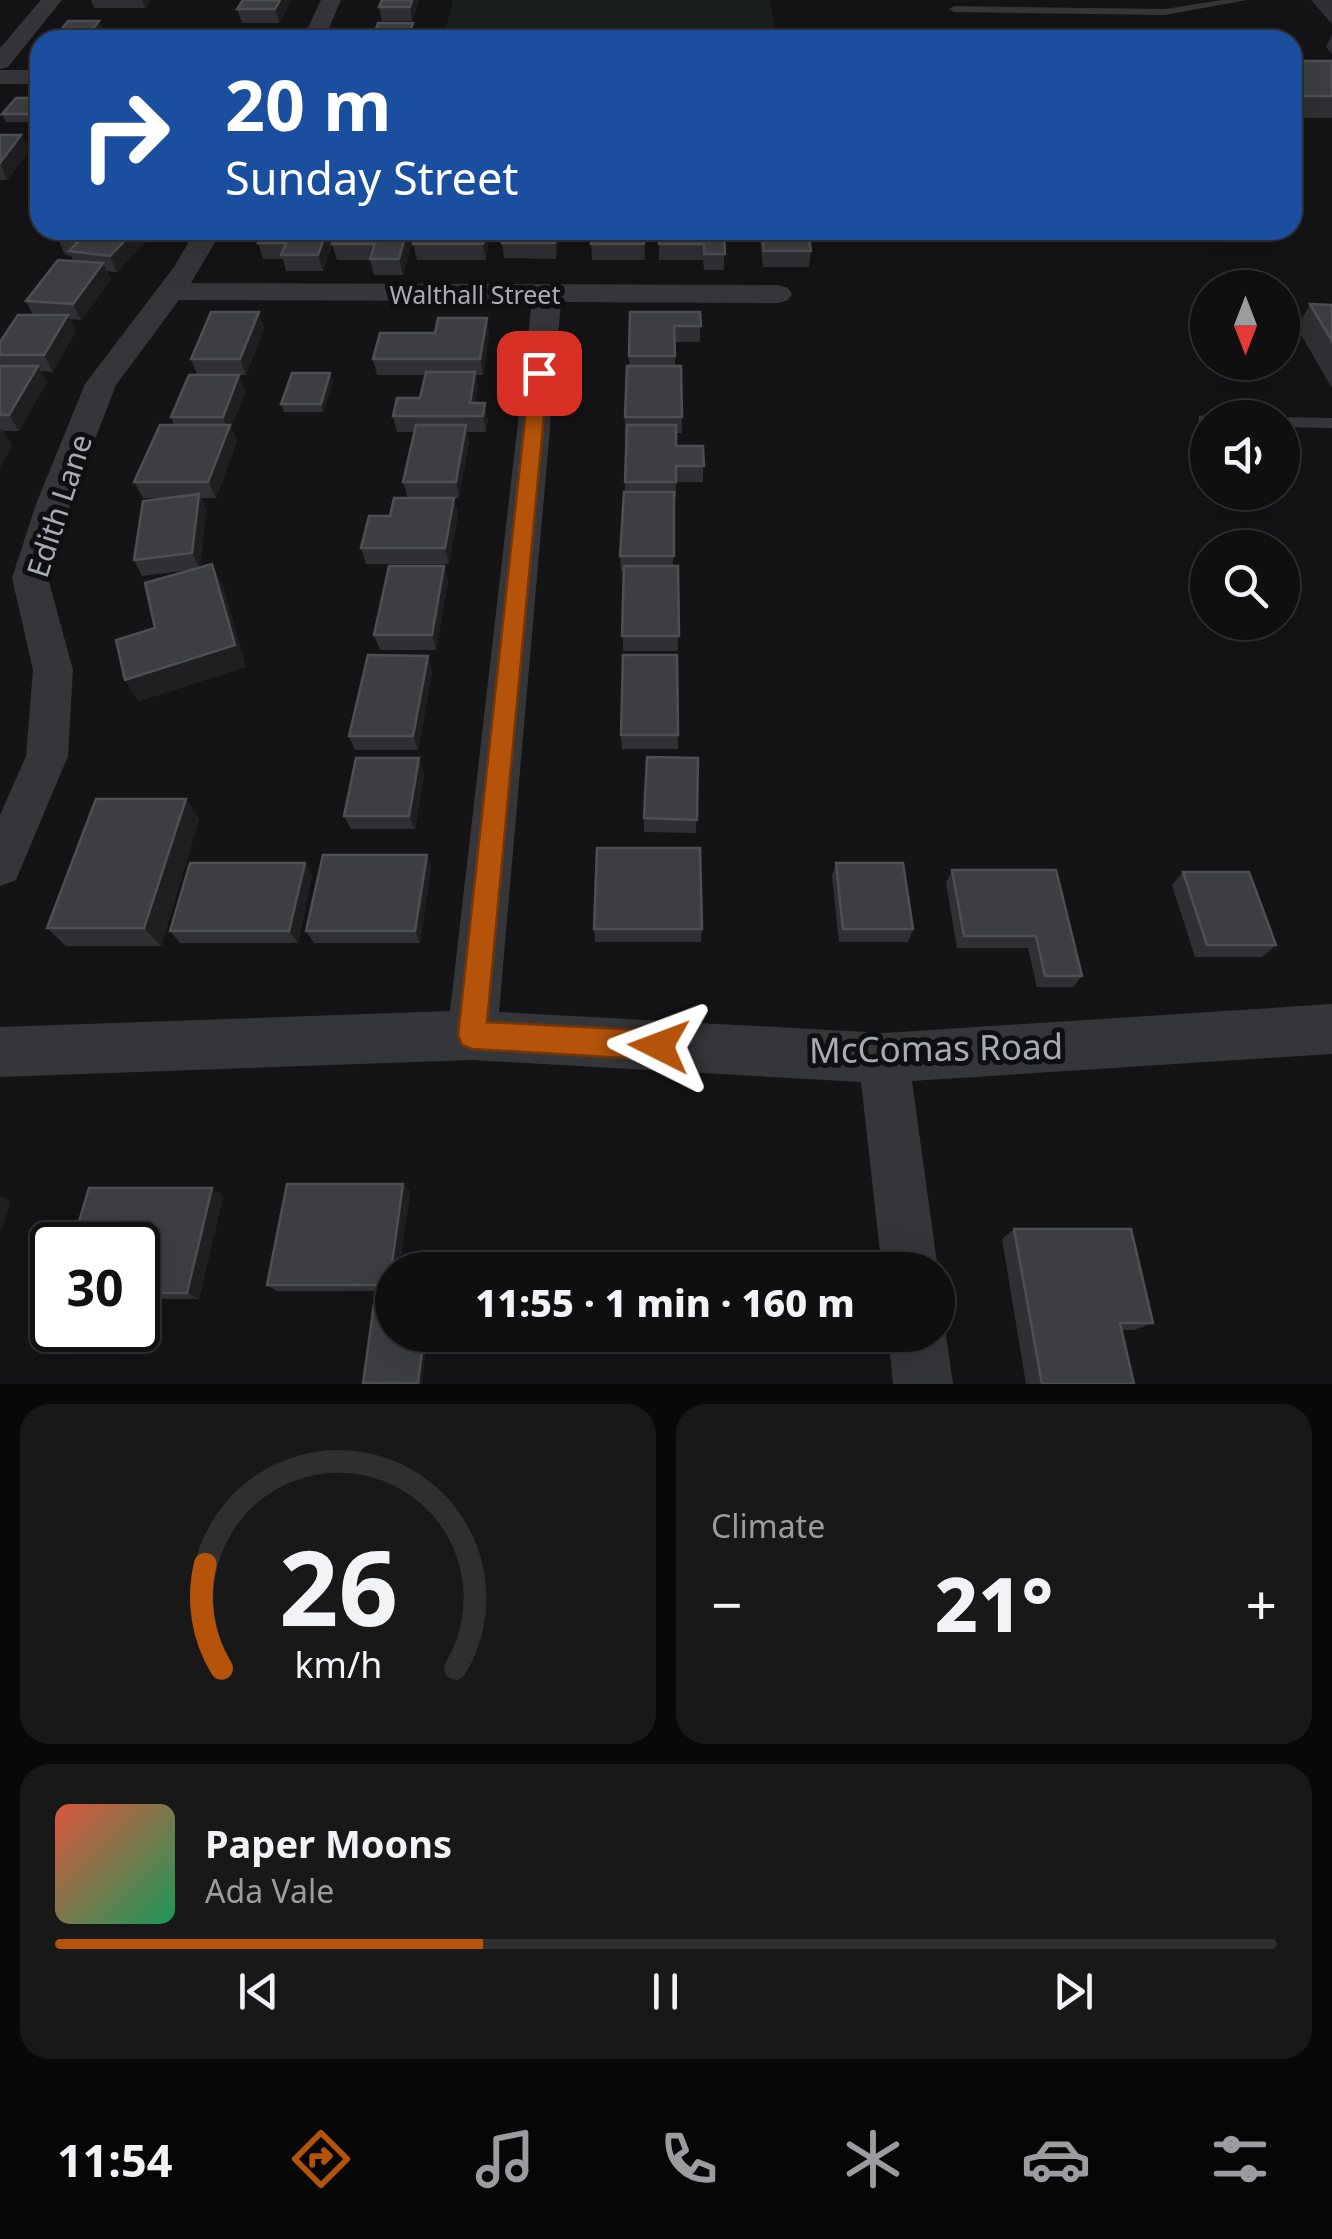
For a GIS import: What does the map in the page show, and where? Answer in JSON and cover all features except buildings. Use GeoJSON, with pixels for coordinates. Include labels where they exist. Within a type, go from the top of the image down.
{"type":"FeatureCollection","features":[{"type":"Feature","properties":{"kind":"street"},"geometry":{"type":"LineString","coordinates":[[0,62],[52,0]]}},
{"type":"Feature","properties":{"kind":"street"},"geometry":{"type":"LineString","coordinates":[[318,30],[331,0]]}},
{"type":"Feature","properties":{"kind":"street"},"geometry":{"type":"LineString","coordinates":[[0,77],[30,77]]}},
{"type":"Feature","properties":{"kind":"street","name":"Edith Lane"},"geometry":{"type":"LineString","coordinates":[[0,866],[47,756],[53,670],[30,578],[53,504],[102,384],[204,240]]}},
{"type":"Feature","properties":{"kind":"street","name":"Walthall Street"},"geometry":{"type":"LineString","coordinates":[[171,291],[778,294]]}},
{"type":"Feature","properties":{"kind":"street"},"geometry":{"type":"LineString","coordinates":[[472,1035],[547,295]]}},
{"type":"Feature","properties":{"kind":"street","name":"McComas Road"},"geometry":{"type":"LineString","coordinates":[[0,1052],[472,1035],[884,1058],[1332,1029]]}},
{"type":"Feature","properties":{"kind":"street"},"geometry":{"type":"LineString","coordinates":[[884,1058],[908,1252]]}},
{"type":"Feature","properties":{"kind":"street"},"geometry":{"type":"LineString","coordinates":[[920,1352],[924,1384]]}},
{"type":"Feature","properties":{"kind":"lane"},"geometry":{"type":"LineString","coordinates":[[954,9],[1165,12],[1242,0]]}},
{"type":"Feature","properties":{"kind":"lane"},"geometry":{"type":"LineString","coordinates":[[1300,422],[1332,423]]}},
{"type":"Feature","properties":{"kind":"shaded area"},"geometry":{"type":"Polygon","coordinates":[[[453,0],[770,0],[774,30],[446,30],[453,0]]]}},
{"type":"Feature","properties":{"kind":"route"},"geometry":{"type":"LineString","coordinates":[[539,373],[472,1035],[659,1046]]}}]}
